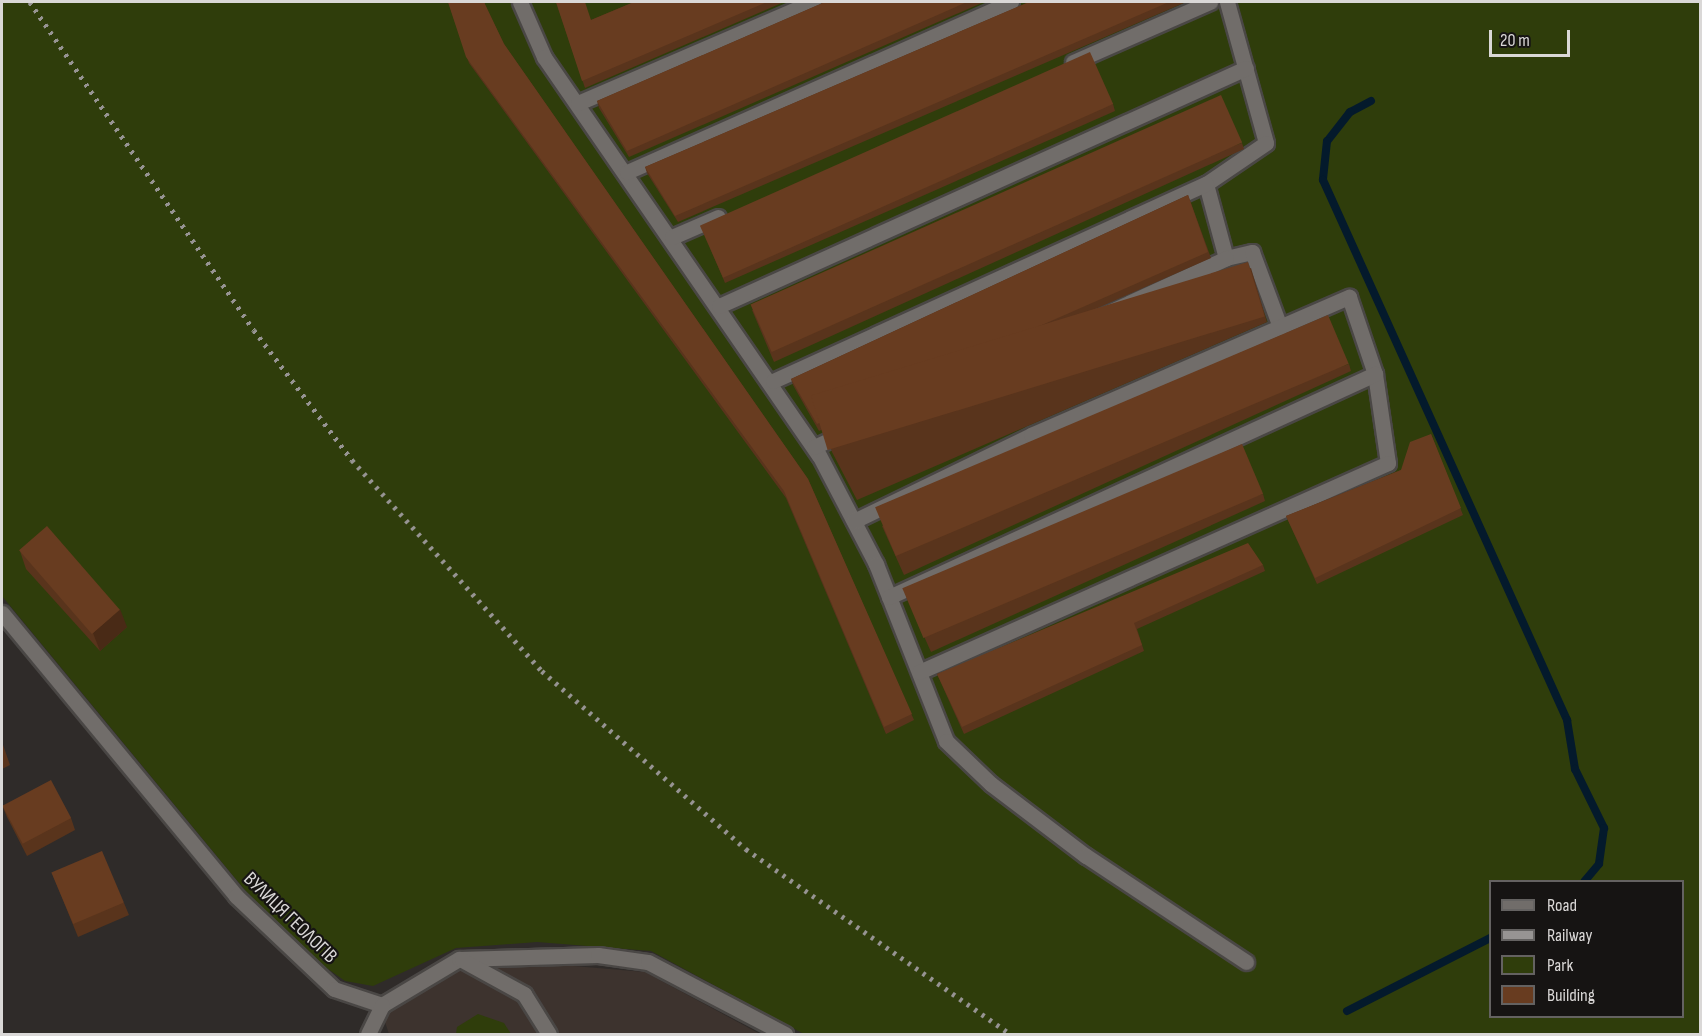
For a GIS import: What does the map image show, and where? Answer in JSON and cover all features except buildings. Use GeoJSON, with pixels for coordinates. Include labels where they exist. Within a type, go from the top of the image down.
{"type":"FeatureCollection","features":[{"type":"Feature","properties":{"kind":"street"},"geometry":{"type":"LineString","coordinates":[[520,2],[544,57],[773,381],[814,447],[854,521],[889,597],[946,741],[991,784],[1086,856],[1246,962]]}},
{"type":"Feature","properties":{"kind":"street"},"geometry":{"type":"LineString","coordinates":[[578,103],[813,2]]}},
{"type":"Feature","properties":{"kind":"street"},"geometry":{"type":"LineString","coordinates":[[627,172],[1011,2]]}},
{"type":"Feature","properties":{"kind":"street"},"geometry":{"type":"LineString","coordinates":[[1056,69],[1210,2]]}},
{"type":"Feature","properties":{"kind":"street"},"geometry":{"type":"LineString","coordinates":[[773,381],[1206,184],[1266,143],[1227,2]]}},
{"type":"Feature","properties":{"kind":"street"},"geometry":{"type":"LineString","coordinates":[[719,306],[1246,68]]}},
{"type":"Feature","properties":{"kind":"street"},"geometry":{"type":"LineString","coordinates":[[1206,184],[1226,258]]}},
{"type":"Feature","properties":{"kind":"street"},"geometry":{"type":"LineString","coordinates":[[672,237],[738,208]]}},
{"type":"Feature","properties":{"kind":"street"},"geometry":{"type":"LineString","coordinates":[[814,447],[1226,258],[1252,252],[1280,327]]}},
{"type":"Feature","properties":{"kind":"street"},"geometry":{"type":"LineString","coordinates":[[854,521],[1031,435],[1349,297],[1375,374],[1388,463],[919,672]]}},
{"type":"Feature","properties":{"kind":"street"},"geometry":{"type":"LineString","coordinates":[[889,597],[1375,374]]}},
{"type":"Feature","properties":{"kind":"street","name":"ВУЛИЦЯ ГЕОЛОГІВ"},"geometry":{"type":"LineString","coordinates":[[2,613],[252,913],[334,989],[382,1005]]}},
{"type":"Feature","properties":{"kind":"street"},"geometry":{"type":"LineString","coordinates":[[368,1035],[382,1005],[459,959],[598,955],[648,962],[785,1035]]}},
{"type":"Feature","properties":{"kind":"street"},"geometry":{"type":"LineString","coordinates":[[459,959],[524,994],[549,1035]]}},
{"type":"Feature","properties":{"kind":"shaded area"},"geometry":{"type":"Polygon","coordinates":[[[538,963],[645,972],[760,1034],[389,1034],[383,1016],[462,969],[538,963]]]}},
{"type":"Feature","properties":{"kind":"green space"},"geometry":{"type":"Polygon","coordinates":[[[2,2],[1700,2],[1700,1034],[804,1034],[651,951],[537,942],[456,948],[373,986],[345,981],[307,954],[244,889],[2,596],[2,2]]]}},
{"type":"Feature","properties":{"kind":"green space"},"geometry":{"type":"Polygon","coordinates":[[[478,1014],[504,1023],[511,1034],[456,1034],[457,1027],[478,1014]]]}},
{"type":"Feature","properties":{"kind":"waterway"},"geometry":{"type":"LineString","coordinates":[[1371,101],[1350,112],[1327,141],[1323,180],[1567,720],[1575,769],[1604,828],[1599,864],[1586,880]]}},
{"type":"Feature","properties":{"kind":"waterway"},"geometry":{"type":"LineString","coordinates":[[1347,1011],[1489,939]]}},
{"type":"Feature","properties":{"kind":"railway"},"geometry":{"type":"LineString","coordinates":[[30,2],[254,330],[352,460],[542,671],[746,849],[1010,1034]]}}]}
